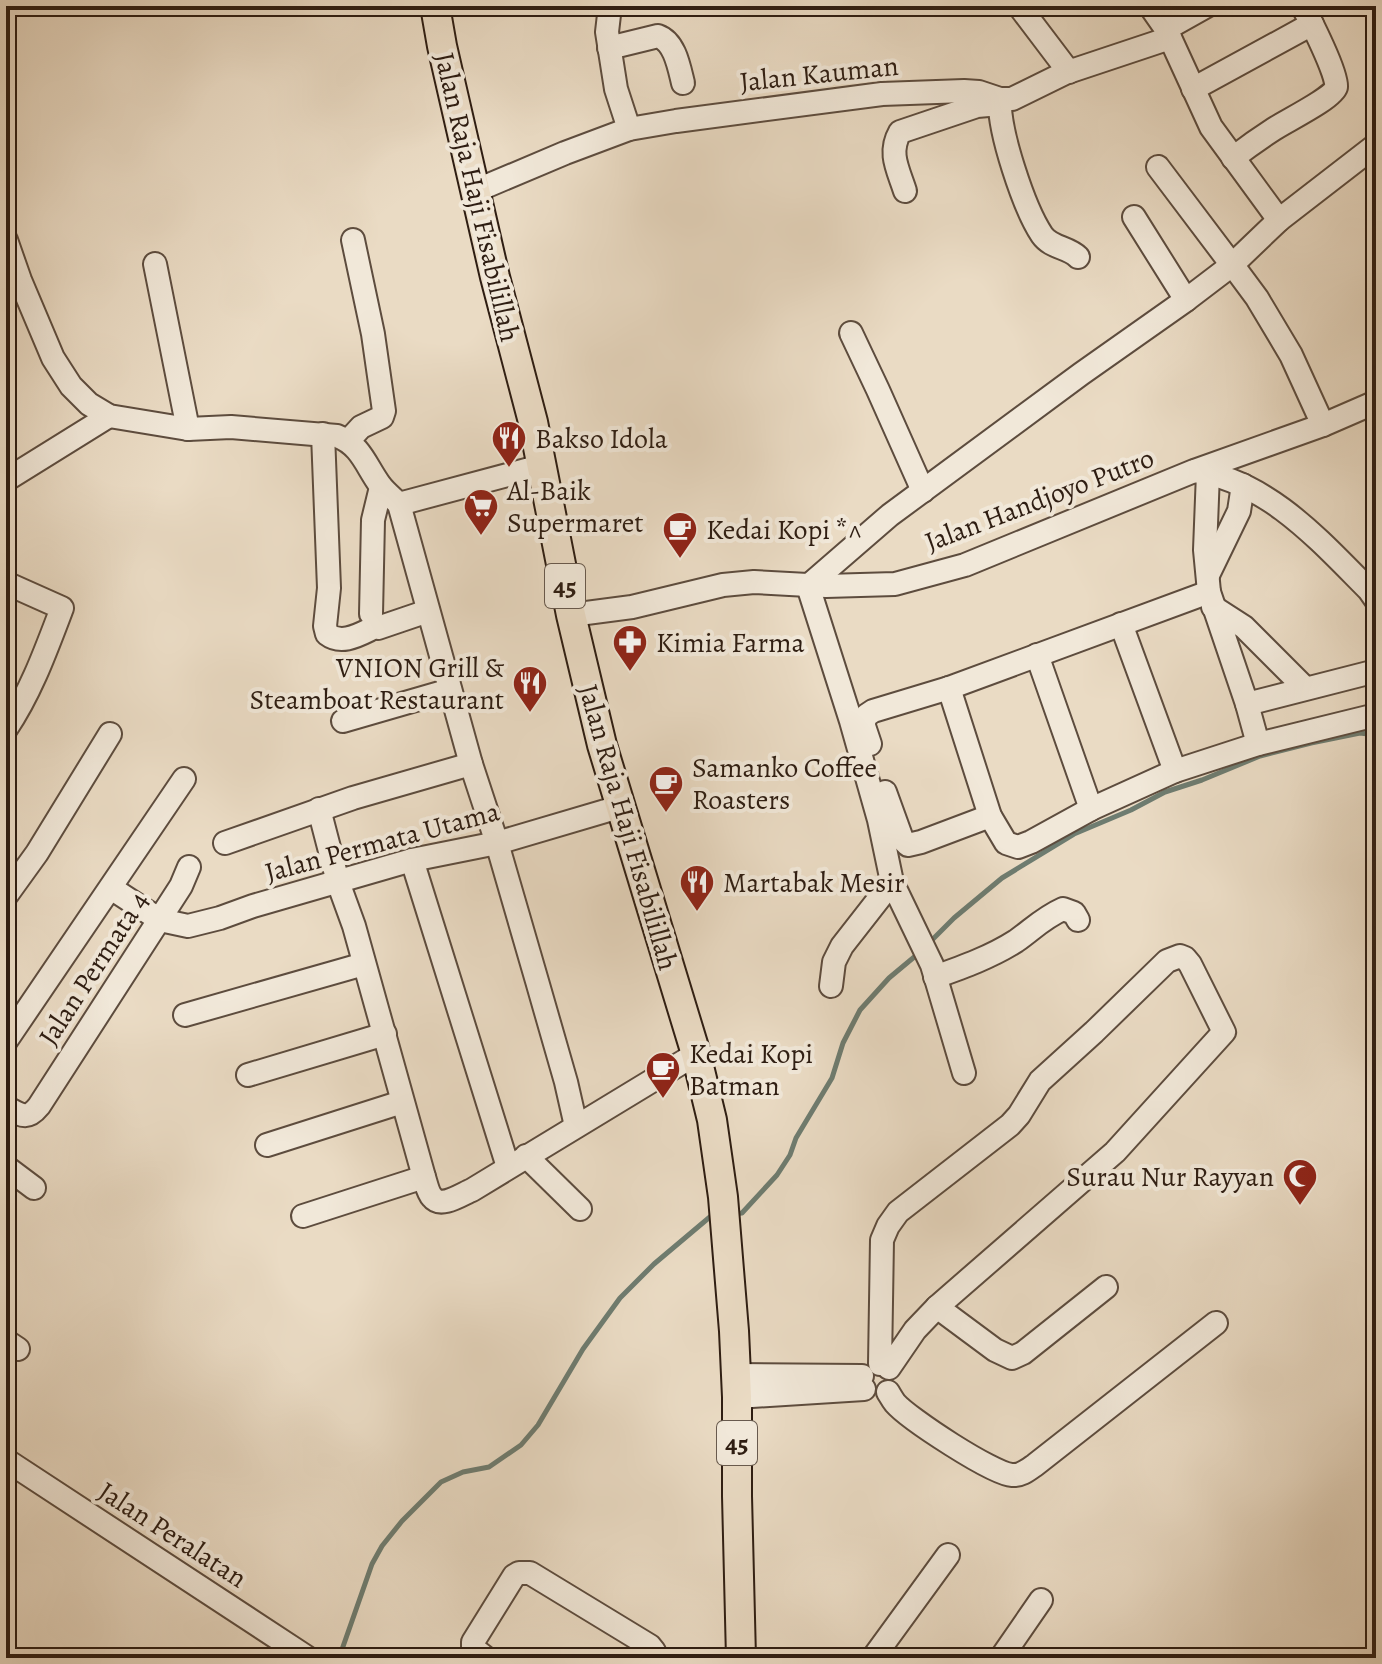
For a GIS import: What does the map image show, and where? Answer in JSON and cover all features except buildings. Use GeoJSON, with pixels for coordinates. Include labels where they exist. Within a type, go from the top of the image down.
{"type":"FeatureCollection","features":[{"type":"Feature","properties":{"kind":"main road","name":"Jalan Raja Haji Fisabilillah"},"geometry":{"type":"LineString","coordinates":[[435,6],[475,191],[533,422],[571,615],[602,745],[696,1054],[712,1120],[731,1275],[737,1386],[741,1656]]}},
{"type":"Feature","properties":{"kind":"street"},"geometry":{"type":"LineString","coordinates":[[610,6],[609,48],[616,89],[629,129]]}},
{"type":"Feature","properties":{"kind":"street"},"geometry":{"type":"LineString","coordinates":[[1019,6],[1069,72]]}},
{"type":"Feature","properties":{"kind":"street"},"geometry":{"type":"LineString","coordinates":[[1150,6],[1168,33],[1211,127],[1279,220]]}},
{"type":"Feature","properties":{"kind":"street","name":"Jalan Kauman"},"geometry":{"type":"LineString","coordinates":[[475,191],[629,129],[882,94],[964,91],[979,92],[1000,101],[1012,99],[1069,72],[1168,33],[1207,6]]}},
{"type":"Feature","properties":{"kind":"street"},"geometry":{"type":"LineString","coordinates":[[1193,89],[1307,15],[1334,72],[1335,90],[1233,158]]}},
{"type":"Feature","properties":{"kind":"street"},"geometry":{"type":"LineString","coordinates":[[609,48],[658,36],[664,38],[671,45],[683,83]]}},
{"type":"Feature","properties":{"kind":"street"},"geometry":{"type":"LineString","coordinates":[[905,191],[894,153],[894,143],[900,132],[1000,101],[1007,149],[1042,235],[1058,248],[1073,252],[1078,257]]}},
{"type":"Feature","properties":{"kind":"street"},"geometry":{"type":"LineString","coordinates":[[964,1073],[932,965],[892,882],[879,820],[851,721],[808,586],[890,515],[1081,374],[1234,268],[1279,220],[1376,145]]}},
{"type":"Feature","properties":{"kind":"street"},"geometry":{"type":"LineString","coordinates":[[1158,167],[1257,298],[1291,355],[1323,425]]}},
{"type":"Feature","properties":{"kind":"street"},"geometry":{"type":"LineString","coordinates":[[1134,217],[1186,300]]}},
{"type":"Feature","properties":{"kind":"street"},"geometry":{"type":"LineString","coordinates":[[6,240],[53,358],[71,386],[89,404],[109,416],[188,429],[242,428],[323,434],[349,440],[381,487],[399,504],[471,764],[562,1068],[576,1126]]}},
{"type":"Feature","properties":{"kind":"street"},"geometry":{"type":"LineString","coordinates":[[349,440],[361,427],[382,417],[384,411],[373,334],[353,240]]}},
{"type":"Feature","properties":{"kind":"street"},"geometry":{"type":"LineString","coordinates":[[155,264],[188,429]]}},
{"type":"Feature","properties":{"kind":"street"},"geometry":{"type":"LineString","coordinates":[[851,333],[923,491]]}},
{"type":"Feature","properties":{"kind":"street","name":"Jalan Handjoyo Putro"},"geometry":{"type":"LineString","coordinates":[[571,615],[632,607],[723,585],[754,582],[808,586],[895,584],[965,565],[1376,402]]}},
{"type":"Feature","properties":{"kind":"street"},"geometry":{"type":"LineString","coordinates":[[6,480],[109,416]]}},
{"type":"Feature","properties":{"kind":"street"},"geometry":{"type":"LineString","coordinates":[[323,434],[329,588],[327,634],[338,640],[356,637],[373,624],[428,611]]}},
{"type":"Feature","properties":{"kind":"street"},"geometry":{"type":"LineString","coordinates":[[399,504],[541,466]]}},
{"type":"Feature","properties":{"kind":"street"},"geometry":{"type":"LineString","coordinates":[[1258,744],[1210,591],[1201,472],[1243,485],[1271,501],[1310,531],[1374,592]]}},
{"type":"Feature","properties":{"kind":"street"},"geometry":{"type":"LineString","coordinates":[[990,816],[908,845],[897,826],[864,719],[873,711],[949,688],[1210,591],[1239,511],[1243,485]]}},
{"type":"Feature","properties":{"kind":"street"},"geometry":{"type":"LineString","coordinates":[[373,624],[373,520],[381,487]]}},
{"type":"Feature","properties":{"kind":"street"},"geometry":{"type":"LineString","coordinates":[[6,583],[62,608],[43,657],[6,729]]}},
{"type":"Feature","properties":{"kind":"street"},"geometry":{"type":"LineString","coordinates":[[1210,591],[1305,688]]}},
{"type":"Feature","properties":{"kind":"street"},"geometry":{"type":"LineString","coordinates":[[1121,624],[1175,771]]}},
{"type":"Feature","properties":{"kind":"street"},"geometry":{"type":"LineString","coordinates":[[1037,655],[1091,809]]}},
{"type":"Feature","properties":{"kind":"street"},"geometry":{"type":"LineString","coordinates":[[1247,704],[1376,671]]}},
{"type":"Feature","properties":{"kind":"street"},"geometry":{"type":"LineString","coordinates":[[949,688],[990,816],[1006,843],[1018,847],[1175,771],[1258,744],[1376,715]]}},
{"type":"Feature","properties":{"kind":"street"},"geometry":{"type":"LineString","coordinates":[[343,721],[450,690]]}},
{"type":"Feature","properties":{"kind":"street"},"geometry":{"type":"LineString","coordinates":[[6,896],[37,853],[110,734]]}},
{"type":"Feature","properties":{"kind":"street"},"geometry":{"type":"LineString","coordinates":[[225,843],[319,809],[471,764]]}},
{"type":"Feature","properties":{"kind":"street","name":"Jalan Permata 4"},"geometry":{"type":"LineString","coordinates":[[6,1041],[184,779]]}},
{"type":"Feature","properties":{"kind":"street","name":"Jalan Permata Utama"},"geometry":{"type":"LineString","coordinates":[[160,920],[188,926],[412,860],[497,843],[619,807]]}},
{"type":"Feature","properties":{"kind":"street"},"geometry":{"type":"LineString","coordinates":[[319,809],[424,1177],[431,1197],[437,1201],[442,1202],[472,1190],[696,1054]]}},
{"type":"Feature","properties":{"kind":"street"},"geometry":{"type":"LineString","coordinates":[[412,860],[517,1161],[580,1209]]}},
{"type":"Feature","properties":{"kind":"street","name":"Jalan Permata 4"},"geometry":{"type":"LineString","coordinates":[[6,1107],[27,1116],[39,1106],[160,920],[189,867]]}},
{"type":"Feature","properties":{"kind":"street"},"geometry":{"type":"LineString","coordinates":[[831,986],[834,962],[842,946],[892,882]]}},
{"type":"Feature","properties":{"kind":"street"},"geometry":{"type":"LineString","coordinates":[[111,888],[160,920]]}},
{"type":"Feature","properties":{"kind":"street"},"geometry":{"type":"LineString","coordinates":[[935,977],[989,957],[1019,939],[1047,916],[1063,909],[1074,913],[1078,920]]}},
{"type":"Feature","properties":{"kind":"street"},"geometry":{"type":"LineString","coordinates":[[1180,956],[1185,958],[1224,1032],[1115,1152],[956,1288],[874,1374],[880,1253],[888,1226],[898,1212],[1010,1125],[1040,1081],[1167,961],[1180,956]]}},
{"type":"Feature","properties":{"kind":"street"},"geometry":{"type":"LineString","coordinates":[[207,1010],[364,964]]}},
{"type":"Feature","properties":{"kind":"street"},"geometry":{"type":"LineString","coordinates":[[248,1075],[385,1034]]}},
{"type":"Feature","properties":{"kind":"street"},"geometry":{"type":"LineString","coordinates":[[267,1145],[402,1102]]}},
{"type":"Feature","properties":{"kind":"street"},"geometry":{"type":"LineString","coordinates":[[6,1167],[34,1188]]}},
{"type":"Feature","properties":{"kind":"street"},"geometry":{"type":"LineString","coordinates":[[303,1216],[424,1177]]}},
{"type":"Feature","properties":{"kind":"street"},"geometry":{"type":"LineString","coordinates":[[937,1307],[995,1350],[1012,1358],[1023,1353],[1106,1287]]}},
{"type":"Feature","properties":{"kind":"street"},"geometry":{"type":"LineString","coordinates":[[737,1386],[874,1374],[894,1378],[888,1392],[893,1401],[924,1427],[991,1467],[1017,1476],[1216,1323]]}},
{"type":"Feature","properties":{"kind":"street","name":"Jalan Peralatan"},"geometry":{"type":"LineString","coordinates":[[6,1460],[299,1652]]}},
{"type":"Feature","properties":{"kind":"street"},"geometry":{"type":"LineString","coordinates":[[873,1658],[948,1555]]}},
{"type":"Feature","properties":{"kind":"street"},"geometry":{"type":"LineString","coordinates":[[486,1658],[473,1648],[473,1642],[514,1576],[523,1572],[530,1573],[650,1646],[655,1658]]}},
{"type":"Feature","properties":{"kind":"street"},"geometry":{"type":"LineString","coordinates":[[1001,1658],[1041,1600]]}},
{"type":"Feature","properties":{"kind":"waterway"},"geometry":{"type":"LineString","coordinates":[[929,943],[1002,878],[1074,834],[1165,792],[1260,756],[1360,733],[1376,735]]}},
{"type":"Feature","properties":{"kind":"waterway"},"geometry":{"type":"LineString","coordinates":[[732,1214],[742,1213],[777,1175],[790,1155],[796,1138],[832,1078],[843,1043],[860,1010],[889,978],[919,953]]}},
{"type":"Feature","properties":{"kind":"waterway"},"geometry":{"type":"LineString","coordinates":[[339,1658],[372,1564],[402,1521],[441,1482],[463,1472],[489,1467],[521,1445],[538,1425],[583,1349],[620,1298],[654,1264],[714,1216]]}},
{"type":"Feature","properties":{"kind":"place","name":"Bakso Idola"},"geometry":{"type":"Point","coordinates":[509,469]}},
{"type":"Feature","properties":{"kind":"place","name":"Al-Baik Supermaret"},"geometry":{"type":"Point","coordinates":[481,537]}},
{"type":"Feature","properties":{"kind":"place","name":"Kedai Kopi *^"},"geometry":{"type":"Point","coordinates":[680,560]}},
{"type":"Feature","properties":{"kind":"place","name":"Kimia Farma"},"geometry":{"type":"Point","coordinates":[630,673]}},
{"type":"Feature","properties":{"kind":"place","name":"VNION Grill & Steamboat Restaurant"},"geometry":{"type":"Point","coordinates":[530,714]}},
{"type":"Feature","properties":{"kind":"place","name":"Samanko Coffee Roasters"},"geometry":{"type":"Point","coordinates":[666,814]}},
{"type":"Feature","properties":{"kind":"place","name":"Martabak Mesir"},"geometry":{"type":"Point","coordinates":[697,913]}},
{"type":"Feature","properties":{"kind":"place","name":"Kedai Kopi Batman"},"geometry":{"type":"Point","coordinates":[663,1100]}},
{"type":"Feature","properties":{"kind":"place","name":"Surau Nur Rayyan"},"geometry":{"type":"Point","coordinates":[1300,1207]}}]}
